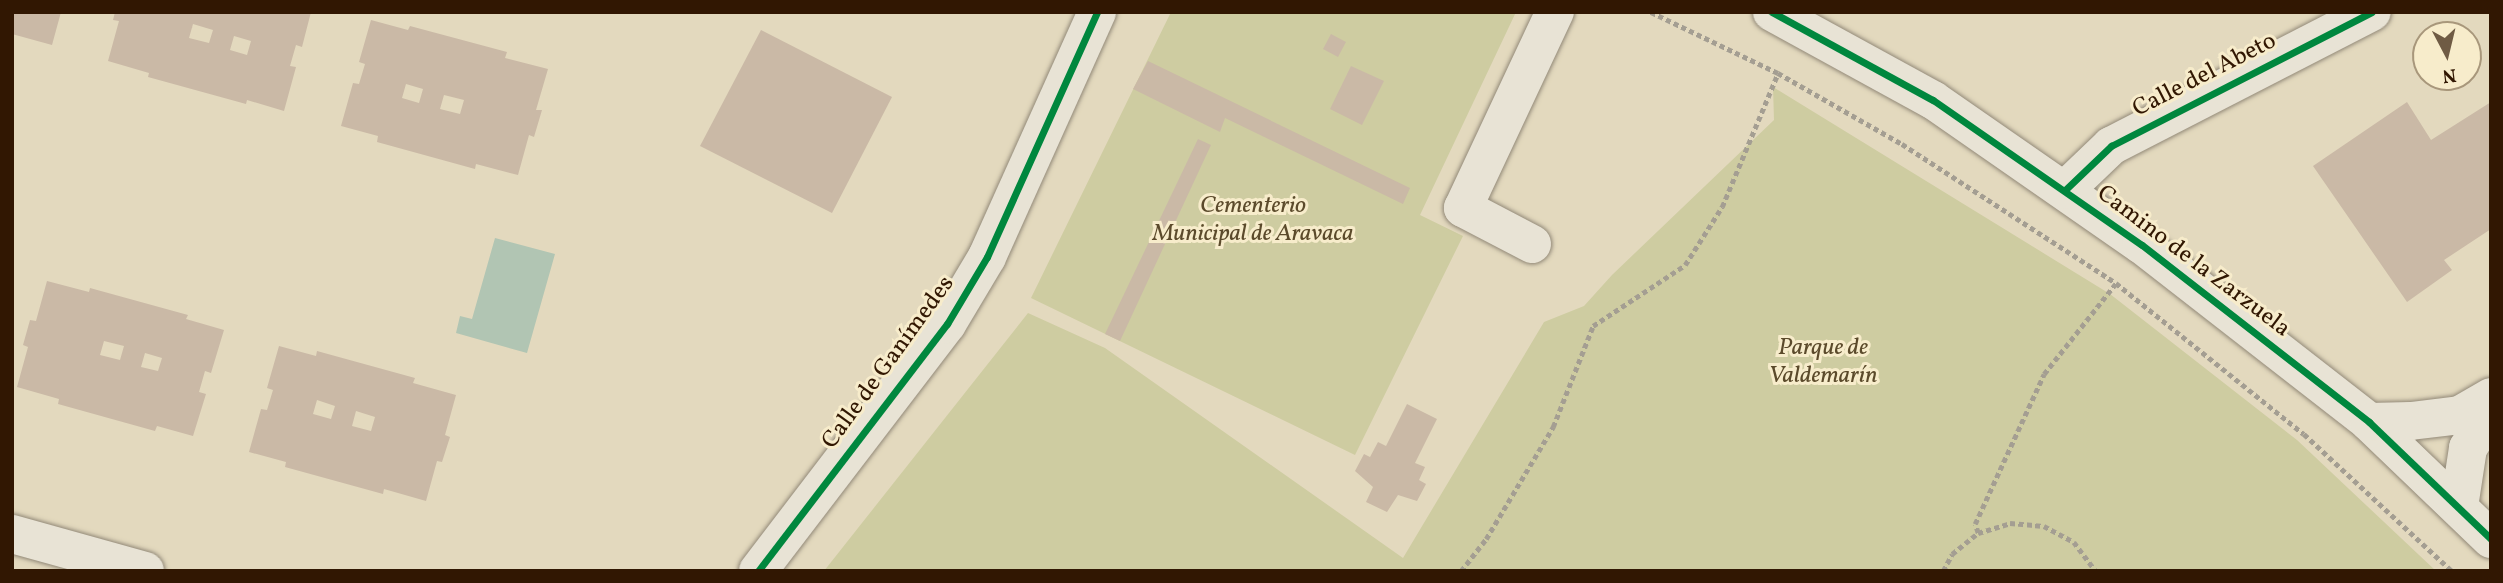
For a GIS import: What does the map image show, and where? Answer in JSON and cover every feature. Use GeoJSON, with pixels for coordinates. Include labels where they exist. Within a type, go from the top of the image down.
{"type":"FeatureCollection","features":[{"type":"Feature","properties":{"kind":"street","name":"Calle de Ganímedes"},"geometry":{"type":"LineString","coordinates":[[758,571],[947,324],[986,257],[1097,12]]}},
{"type":"Feature","properties":{"kind":"street"},"geometry":{"type":"LineString","coordinates":[[1532,244],[1463,208],[1555,12]]}},
{"type":"Feature","properties":{"kind":"street","name":"Camino de la Zarzuela"},"geometry":{"type":"LineString","coordinates":[[1772,12],[1933,100],[2142,245],[2369,422],[2491,538]]}},
{"type":"Feature","properties":{"kind":"street","name":"Calle del Abeto"},"geometry":{"type":"LineString","coordinates":[[2065,190],[2111,146],[2372,12]]}},
{"type":"Feature","properties":{"kind":"street"},"geometry":{"type":"LineString","coordinates":[[2369,422],[2411,421],[2460,415],[2491,397]]}},
{"type":"Feature","properties":{"kind":"street"},"geometry":{"type":"LineString","coordinates":[[2459,506],[2468,448],[2491,413]]}},
{"type":"Feature","properties":{"kind":"street"},"geometry":{"type":"LineString","coordinates":[[12,534],[145,571]]}},
{"type":"Feature","properties":{"kind":"path"},"geometry":{"type":"LineString","coordinates":[[1651,12],[1778,74],[1902,144],[2116,284],[2304,434],[2452,571]]}},
{"type":"Feature","properties":{"kind":"path"},"geometry":{"type":"LineString","coordinates":[[1461,571],[1486,538],[1553,427],[1593,326],[1685,265],[1722,207],[1778,74]]}},
{"type":"Feature","properties":{"kind":"path"},"geometry":{"type":"LineString","coordinates":[[1978,533],[1975,524],[2044,374],[2116,284],[2142,245]]}},
{"type":"Feature","properties":{"kind":"path"},"geometry":{"type":"LineString","coordinates":[[1943,571],[1952,554],[1978,533],[2010,523],[2044,526],[2074,542],[2096,571]]}},
{"type":"Feature","properties":{"kind":"green space","name":"Cementerio Municipal de Aravaca"},"geometry":{"type":"Polygon","coordinates":[[[1171,12],[1516,12],[1420,215],[1463,236],[1355,455],[1031,298],[1171,12]]]}},
{"type":"Feature","properties":{"kind":"green space","name":"Parque de Valdemarín"},"geometry":{"type":"Polygon","coordinates":[[[1773,87],[2110,294],[2297,440],[2436,571],[824,571],[1028,313],[1105,348],[1403,558],[1544,322],[1584,306],[1612,275],[1774,120],[1773,87]]]}},
{"type":"Feature","properties":{"kind":"shaded area"},"geometry":{"type":"Polygon","coordinates":[[[495,238],[555,254],[527,353],[456,333],[460,316],[472,319],[495,238]]]}},
{"type":"Feature","properties":{"kind":"building"},"geometry":{"type":"Polygon","coordinates":[[[12,12],[61,12],[52,45],[12,34],[12,12]]]}},
{"type":"Feature","properties":{"kind":"building"},"geometry":{"type":"Polygon","coordinates":[[[115,12],[311,12],[302,47],[296,45],[290,66],[296,67],[284,111],[247,100],[246,104],[148,77],[149,73],[108,61],[119,21],[113,20],[115,12]],[[193,24],[189,38],[209,43],[213,30],[193,24]],[[234,36],[230,50],[247,55],[251,41],[234,36]]]}},
{"type":"Feature","properties":{"kind":"building"},"geometry":{"type":"Polygon","coordinates":[[[371,20],[408,30],[410,26],[507,52],[505,58],[548,69],[536,110],[542,110],[534,137],[529,135],[518,175],[476,164],[475,169],[377,142],[378,136],[341,126],[353,83],[359,84],[365,64],[359,62],[371,20]],[[406,84],[402,98],[419,103],[423,89],[406,84]],[[444,95],[440,109],[460,114],[464,100],[444,95]]]}},
{"type":"Feature","properties":{"kind":"building"},"geometry":{"type":"Polygon","coordinates":[[[761,30],[892,97],[832,213],[700,146],[761,30]]]}},
{"type":"Feature","properties":{"kind":"building"},"geometry":{"type":"Polygon","coordinates":[[[1331,34],[1346,42],[1338,57],[1323,49],[1331,34]]]}},
{"type":"Feature","properties":{"kind":"building"},"geometry":{"type":"Polygon","coordinates":[[[1148,61],[1410,188],[1403,204],[1225,118],[1220,132],[1133,89],[1148,61]]]}},
{"type":"Feature","properties":{"kind":"building"},"geometry":{"type":"Polygon","coordinates":[[[1351,66],[1384,81],[1362,125],[1330,109],[1351,66]]]}},
{"type":"Feature","properties":{"kind":"building"},"geometry":{"type":"Polygon","coordinates":[[[2407,102],[2431,140],[2491,102],[2491,229],[2444,260],[2452,270],[2407,302],[2313,166],[2407,102]]]}},
{"type":"Feature","properties":{"kind":"building"},"geometry":{"type":"Polygon","coordinates":[[[1198,139],[1211,145],[1120,341],[1105,334],[1198,139]]]}},
{"type":"Feature","properties":{"kind":"building"},"geometry":{"type":"Polygon","coordinates":[[[47,281],[89,292],[90,288],[188,315],[186,319],[224,330],[211,373],[205,371],[199,392],[206,394],[193,436],[157,426],[155,431],[58,404],[59,399],[17,387],[28,347],[23,345],[30,320],[36,321],[47,281]],[[104,341],[100,355],[120,360],[124,346],[104,341]],[[145,353],[141,367],[158,371],[162,358],[145,353]]]}},
{"type":"Feature","properties":{"kind":"building"},"geometry":{"type":"Polygon","coordinates":[[[279,346],[316,356],[317,351],[415,378],[413,383],[456,395],[445,435],[450,437],[442,462],[437,461],[426,501],[384,489],[383,494],[285,467],[286,462],[249,452],[261,409],[267,410],[273,390],[267,388],[279,346]],[[317,400],[313,414],[331,419],[335,406],[317,400]],[[356,411],[352,426],[371,431],[375,417],[356,411]]]}},
{"type":"Feature","properties":{"kind":"building"},"geometry":{"type":"Polygon","coordinates":[[[1407,404],[1437,419],[1415,463],[1425,467],[1419,480],[1426,484],[1417,501],[1398,495],[1387,512],[1366,502],[1373,487],[1355,471],[1364,454],[1370,457],[1378,442],[1386,446],[1407,404]]]}},
{"type":"Feature","properties":{"kind":"cycle path"},"geometry":{"type":"LineString","coordinates":[[758,571],[947,324],[987,257],[1097,12]]}},
{"type":"Feature","properties":{"kind":"cycle path"},"geometry":{"type":"LineString","coordinates":[[1772,12],[1933,100],[2142,245],[2369,422],[2491,539]]}},
{"type":"Feature","properties":{"kind":"cycle path"},"geometry":{"type":"LineString","coordinates":[[2065,190],[2111,146],[2372,12]]}}]}
